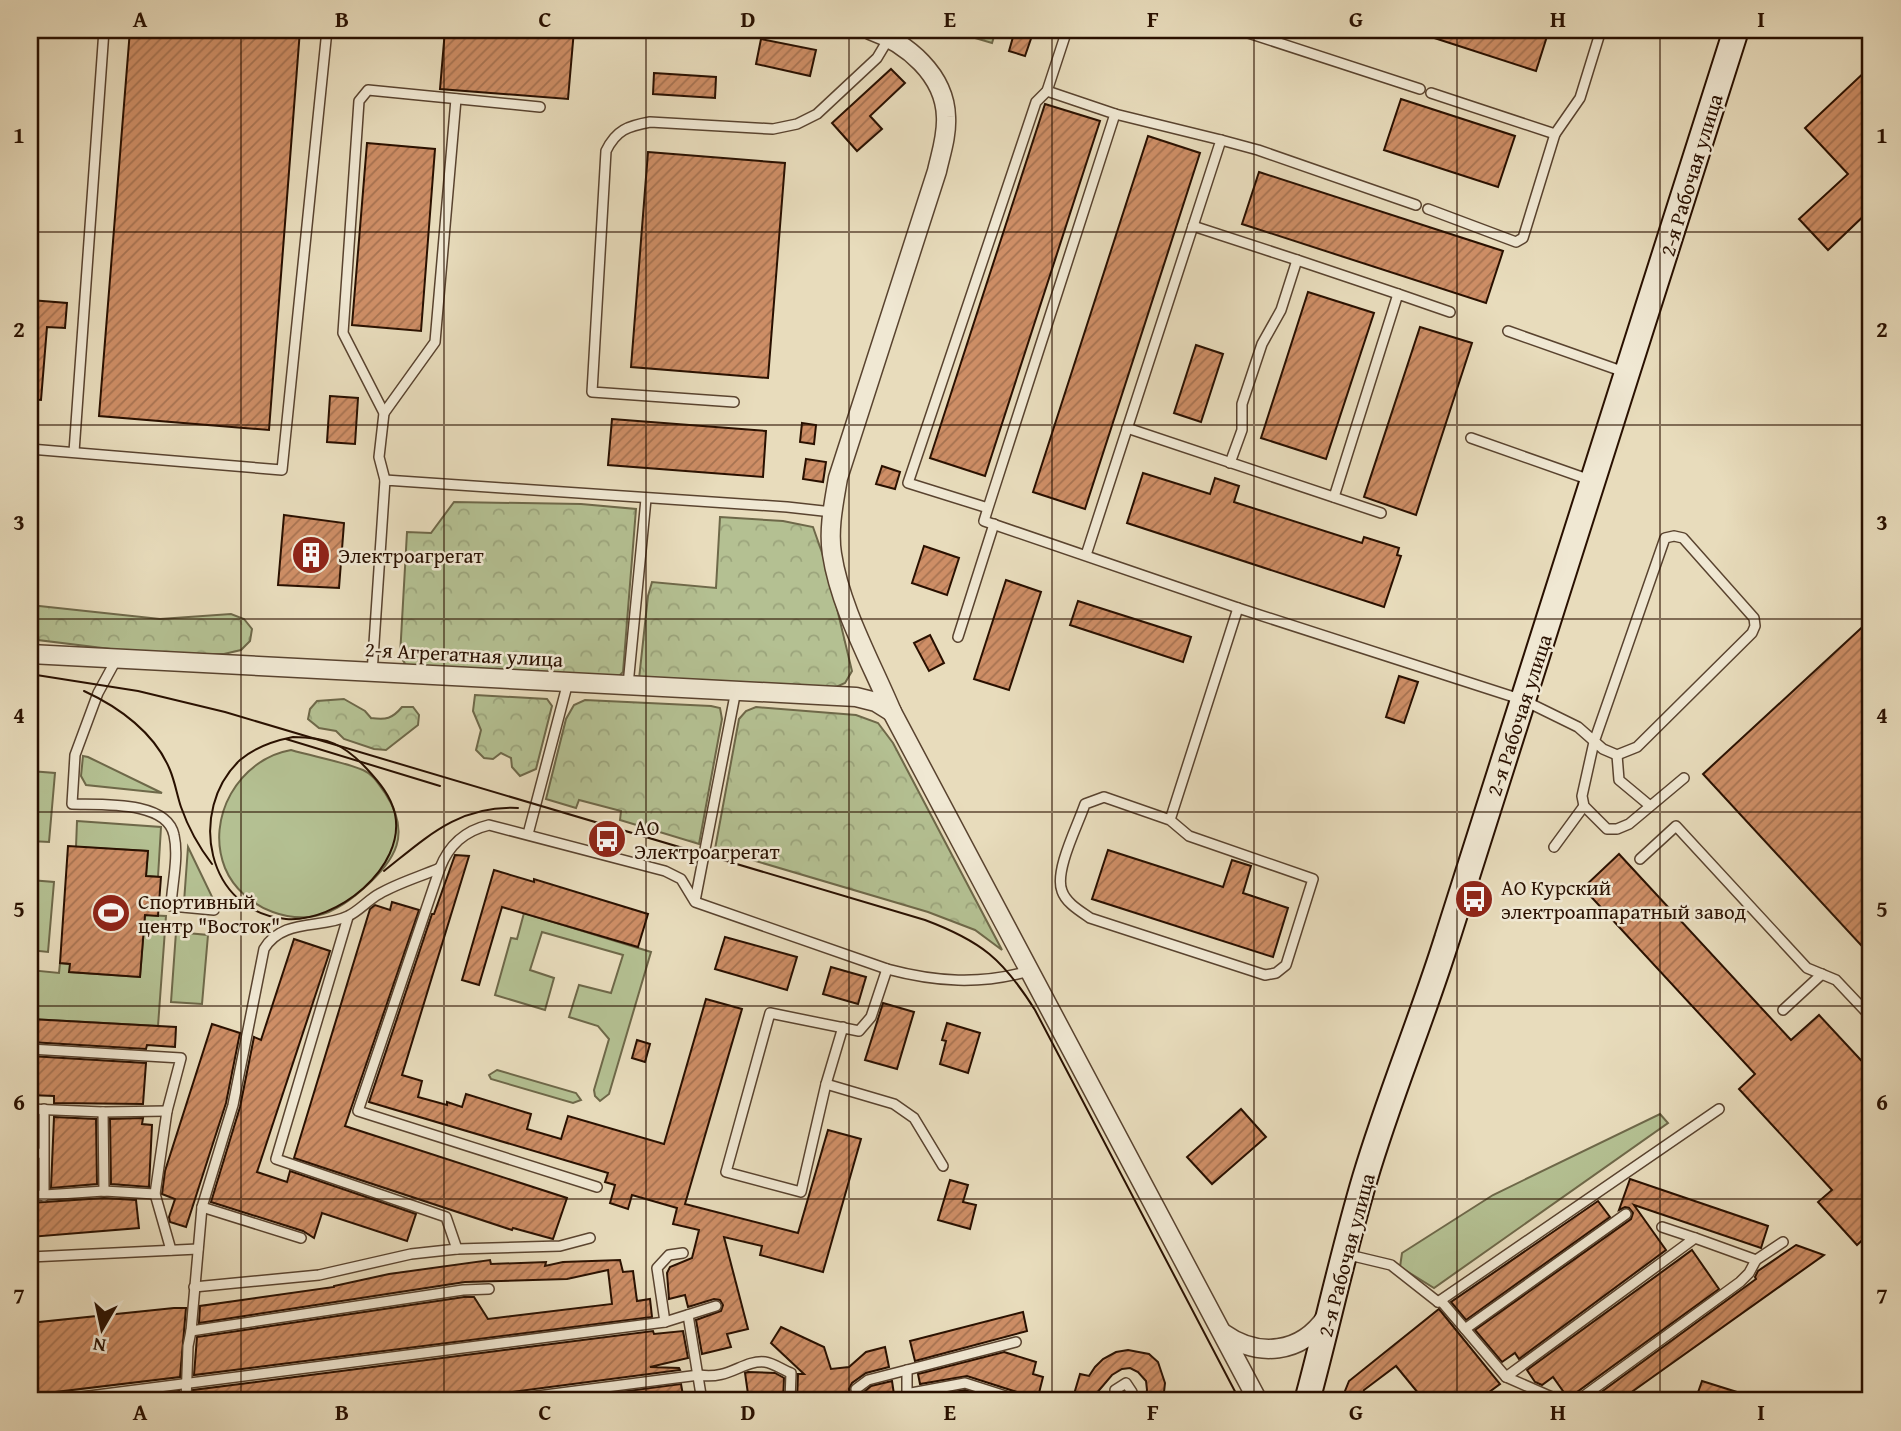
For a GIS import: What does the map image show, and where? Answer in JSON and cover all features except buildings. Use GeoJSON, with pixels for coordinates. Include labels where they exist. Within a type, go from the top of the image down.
{"type":"FeatureCollection","features":[{"type":"Feature","properties":{"kind":"main road","name":"2-я Рабочая улица"},"geometry":{"type":"LineString","coordinates":[[1307,1401],[1343,1253],[1366,1173],[1445,945],[1736,30]]}},
{"type":"Feature","properties":{"kind":"street"},"geometry":{"type":"LineString","coordinates":[[870,30],[890,37],[933,76],[942,95],[946,135],[937,172],[838,478],[832,512],[831,552],[842,594],[892,712],[1258,1401]]}},
{"type":"Feature","properties":{"kind":"street","name":"2-я Агрегатная улица"},"geometry":{"type":"LineString","coordinates":[[30,654],[856,697],[876,702],[892,712]]}},
{"type":"Feature","properties":{"kind":"street"},"geometry":{"type":"LineString","coordinates":[[1220,1331],[1247,1347],[1280,1349],[1301,1341],[1314,1332],[1330,1311]]}},
{"type":"Feature","properties":{"kind":"lane"},"geometry":{"type":"LineString","coordinates":[[74,452],[104,30]]}},
{"type":"Feature","properties":{"kind":"lane"},"geometry":{"type":"LineString","coordinates":[[30,449],[282,470],[327,30]]}},
{"type":"Feature","properties":{"kind":"lane"},"geometry":{"type":"LineString","coordinates":[[988,508],[908,483],[1036,102],[1047,91],[1067,30]]}},
{"type":"Feature","properties":{"kind":"lane"},"geometry":{"type":"LineString","coordinates":[[1239,30],[1420,89]]}},
{"type":"Feature","properties":{"kind":"lane"},"geometry":{"type":"LineString","coordinates":[[1428,209],[1517,242],[1524,238],[1555,134],[1580,99],[1601,30]]}},
{"type":"Feature","properties":{"kind":"lane"},"geometry":{"type":"LineString","coordinates":[[734,402],[592,391],[607,151],[611,140],[631,125],[650,122],[773,129],[797,124],[817,114],[877,58],[890,37]]}},
{"type":"Feature","properties":{"kind":"lane"},"geometry":{"type":"LineString","coordinates":[[384,413],[343,333],[359,101],[368,90],[540,107]]}},
{"type":"Feature","properties":{"kind":"lane"},"geometry":{"type":"LineString","coordinates":[[1047,91],[1115,114],[1258,150],[1416,205]]}},
{"type":"Feature","properties":{"kind":"lane"},"geometry":{"type":"LineString","coordinates":[[1432,93],[1555,134]]}},
{"type":"Feature","properties":{"kind":"lane"},"geometry":{"type":"LineString","coordinates":[[372,673],[385,480],[379,457],[384,413],[435,342],[456,99]]}},
{"type":"Feature","properties":{"kind":"lane"},"geometry":{"type":"LineString","coordinates":[[1115,114],[984,521],[1238,608],[1523,700],[1578,727],[1594,742],[1603,749],[1617,755],[1637,747],[1752,634],[1755,626],[1754,618],[1683,538],[1665,538],[1594,742],[1582,796],[1584,806],[1607,829],[1617,829],[1629,824],[1684,778]]}},
{"type":"Feature","properties":{"kind":"lane"},"geometry":{"type":"LineString","coordinates":[[1086,555],[1221,140]]}},
{"type":"Feature","properties":{"kind":"lane"},"geometry":{"type":"LineString","coordinates":[[1193,226],[1450,312]]}},
{"type":"Feature","properties":{"kind":"lane"},"geometry":{"type":"LineString","coordinates":[[1230,463],[1241,430],[1242,404],[1262,344],[1282,310],[1297,260]]}},
{"type":"Feature","properties":{"kind":"lane"},"geometry":{"type":"LineString","coordinates":[[1334,497],[1398,295]]}},
{"type":"Feature","properties":{"kind":"lane"},"geometry":{"type":"LineString","coordinates":[[1508,331],[1629,373]]}},
{"type":"Feature","properties":{"kind":"lane"},"geometry":{"type":"LineString","coordinates":[[1127,428],[1381,513]]}},
{"type":"Feature","properties":{"kind":"lane"},"geometry":{"type":"LineString","coordinates":[[1471,438],[1594,481]]}},
{"type":"Feature","properties":{"kind":"lane"},"geometry":{"type":"LineString","coordinates":[[385,480],[832,512]]}},
{"type":"Feature","properties":{"kind":"lane"},"geometry":{"type":"LineString","coordinates":[[628,685],[646,499]]}},
{"type":"Feature","properties":{"kind":"lane"},"geometry":{"type":"LineString","coordinates":[[958,637],[994,524]]}},
{"type":"Feature","properties":{"kind":"lane"},"geometry":{"type":"LineString","coordinates":[[1170,820],[1238,608]]}},
{"type":"Feature","properties":{"kind":"lane"},"geometry":{"type":"LineString","coordinates":[[117,660],[98,693],[75,755],[72,804],[143,809],[163,817],[174,836],[171,906],[214,910]]}},
{"type":"Feature","properties":{"kind":"lane"},"geometry":{"type":"LineString","coordinates":[[528,834],[568,682]]}},
{"type":"Feature","properties":{"kind":"lane"},"geometry":{"type":"LineString","coordinates":[[695,902],[736,690]]}},
{"type":"Feature","properties":{"kind":"lane"},"geometry":{"type":"LineString","coordinates":[[1617,755],[1619,780],[1649,805]]}},
{"type":"Feature","properties":{"kind":"lane"},"geometry":{"type":"LineString","coordinates":[[1104,797],[1170,820],[1189,836],[1313,880],[1286,965],[1276,973],[1265,975],[1090,918],[1072,905],[1062,891],[1060,873],[1085,804],[1104,797]]}},
{"type":"Feature","properties":{"kind":"lane"},"geometry":{"type":"LineString","coordinates":[[1554,847],[1584,806]]}},
{"type":"Feature","properties":{"kind":"lane"},"geometry":{"type":"LineString","coordinates":[[597,1187],[358,1111],[440,868],[452,845],[472,830],[489,825],[674,874],[688,888],[695,902],[887,969],[927,979],[965,982],[1002,978],[1029,971]]}},
{"type":"Feature","properties":{"kind":"lane"},"geometry":{"type":"LineString","coordinates":[[1640,859],[1676,826],[1807,968],[1836,980],[1871,1017]]}},
{"type":"Feature","properties":{"kind":"lane"},"geometry":{"type":"LineString","coordinates":[[186,1401],[188,1346],[202,1207],[233,1105],[264,949],[274,938],[289,930],[348,917],[383,891],[440,868]]}},
{"type":"Feature","properties":{"kind":"lane"},"geometry":{"type":"LineString","coordinates":[[348,917],[276,1159],[446,1217],[457,1249]]}},
{"type":"Feature","properties":{"kind":"lane"},"geometry":{"type":"LineString","coordinates":[[843,1027],[826,1084],[801,1192],[726,1172],[770,1013],[843,1027],[859,1031],[870,1017],[887,969]]}},
{"type":"Feature","properties":{"kind":"lane"},"geometry":{"type":"LineString","coordinates":[[1783,1010],[1822,974]]}},
{"type":"Feature","properties":{"kind":"lane"},"geometry":{"type":"LineString","coordinates":[[30,1049],[181,1058],[167,1111],[155,1194],[170,1250]]}},
{"type":"Feature","properties":{"kind":"lane"},"geometry":{"type":"LineString","coordinates":[[826,1084],[894,1104],[914,1118],[943,1166]]}},
{"type":"Feature","properties":{"kind":"lane"},"geometry":{"type":"LineString","coordinates":[[30,1109],[167,1111]]}},
{"type":"Feature","properties":{"kind":"lane"},"geometry":{"type":"LineString","coordinates":[[44,1109],[44,1196]]}},
{"type":"Feature","properties":{"kind":"lane"},"geometry":{"type":"LineString","coordinates":[[1437,1302],[1719,1109]]}},
{"type":"Feature","properties":{"kind":"lane"},"geometry":{"type":"LineString","coordinates":[[103,1112],[104,1191]]}},
{"type":"Feature","properties":{"kind":"lane"},"geometry":{"type":"LineString","coordinates":[[30,1154],[43,1153]]}},
{"type":"Feature","properties":{"kind":"lane"},"geometry":{"type":"LineString","coordinates":[[30,1196],[104,1191],[155,1194]]}},
{"type":"Feature","properties":{"kind":"lane"},"geometry":{"type":"LineString","coordinates":[[202,1207],[301,1238]]}},
{"type":"Feature","properties":{"kind":"lane"},"geometry":{"type":"LineString","coordinates":[[1465,1329],[1626,1214]]}},
{"type":"Feature","properties":{"kind":"lane"},"geometry":{"type":"LineString","coordinates":[[1662,1227],[1756,1260]]}},
{"type":"Feature","properties":{"kind":"lane"},"geometry":{"type":"LineString","coordinates":[[194,1287],[319,1275],[411,1254],[457,1249],[560,1246],[590,1238]]}},
{"type":"Feature","properties":{"kind":"lane"},"geometry":{"type":"LineString","coordinates":[[1507,1377],[1695,1238]]}},
{"type":"Feature","properties":{"kind":"lane"},"geometry":{"type":"LineString","coordinates":[[1577,1401],[1740,1282],[1756,1260],[1783,1241]]}},
{"type":"Feature","properties":{"kind":"lane"},"geometry":{"type":"LineString","coordinates":[[30,1257],[198,1249]]}},
{"type":"Feature","properties":{"kind":"lane"},"geometry":{"type":"LineString","coordinates":[[665,1322],[657,1268],[669,1255],[683,1253]]}},
{"type":"Feature","properties":{"kind":"lane"},"geometry":{"type":"LineString","coordinates":[[1343,1253],[1391,1265],[1437,1302],[1442,1302],[1507,1377],[1561,1401]]}},
{"type":"Feature","properties":{"kind":"lane"},"geometry":{"type":"LineString","coordinates":[[191,1331],[464,1290],[489,1289]]}},
{"type":"Feature","properties":{"kind":"lane"},"geometry":{"type":"LineString","coordinates":[[50,1401],[665,1322],[716,1306]]}},
{"type":"Feature","properties":{"kind":"lane"},"geometry":{"type":"LineString","coordinates":[[688,1315],[702,1401]]}},
{"type":"Feature","properties":{"kind":"lane"},"geometry":{"type":"LineString","coordinates":[[858,1401],[856,1389],[868,1380],[1016,1342]]}},
{"type":"Feature","properties":{"kind":"lane"},"geometry":{"type":"LineString","coordinates":[[498,1401],[699,1375],[718,1377],[748,1364],[766,1362],[791,1373],[789,1401]]}},
{"type":"Feature","properties":{"kind":"lane"},"geometry":{"type":"LineString","coordinates":[[907,1370],[907,1398],[965,1383],[1021,1401]]}},
{"type":"Feature","properties":{"kind":"lane"},"geometry":{"type":"LineString","coordinates":[[1115,1390],[1126,1383],[1132,1392],[1130,1401]]}},
{"type":"Feature","properties":{"kind":"green space"},"geometry":{"type":"Polygon","coordinates":[[[948,30],[996,30],[992,43],[948,30]]]}},
{"type":"Feature","properties":{"kind":"green space"},"geometry":{"type":"Polygon","coordinates":[[[454,502],[581,504],[636,509],[623,672],[617,678],[408,668],[400,656],[407,532],[431,533],[454,502]]]}},
{"type":"Feature","properties":{"kind":"green space"},"geometry":{"type":"Polygon","coordinates":[[[720,517],[783,521],[813,527],[827,567],[852,671],[845,683],[834,688],[639,679],[648,596],[652,582],[716,588],[720,517]]]}},
{"type":"Feature","properties":{"kind":"green space"},"geometry":{"type":"Polygon","coordinates":[[[30,605],[160,619],[231,614],[244,619],[252,629],[250,641],[241,650],[224,654],[151,654],[30,639],[30,605]]]}},
{"type":"Feature","properties":{"kind":"green space"},"geometry":{"type":"Polygon","coordinates":[[[475,695],[547,699],[552,706],[536,769],[520,776],[512,767],[511,758],[501,753],[493,759],[484,758],[476,750],[481,730],[473,711],[475,695]]]}},
{"type":"Feature","properties":{"kind":"green space"},"geometry":{"type":"Polygon","coordinates":[[[344,699],[365,711],[371,718],[388,718],[402,707],[413,707],[419,715],[418,725],[386,750],[344,739],[336,731],[319,728],[308,719],[310,709],[317,701],[344,699]]]}},
{"type":"Feature","properties":{"kind":"green space"},"geometry":{"type":"Polygon","coordinates":[[[585,700],[720,708],[722,719],[699,844],[620,820],[621,811],[579,800],[576,808],[546,799],[566,719],[574,705],[585,700]]]}},
{"type":"Feature","properties":{"kind":"green space"},"geometry":{"type":"Polygon","coordinates":[[[756,707],[856,715],[878,723],[893,743],[1002,950],[975,930],[928,912],[715,849],[739,719],[746,711],[756,707]]]}},
{"type":"Feature","properties":{"kind":"green space"},"geometry":{"type":"Polygon","coordinates":[[[291,750],[367,772],[385,793],[398,821],[396,846],[384,868],[354,897],[322,915],[289,916],[258,905],[244,895],[233,882],[225,868],[220,849],[223,811],[242,778],[256,765],[291,750]]]}},
{"type":"Feature","properties":{"kind":"green space"},"geometry":{"type":"Polygon","coordinates":[[[83,756],[162,793],[86,785],[81,776],[83,756]]]}},
{"type":"Feature","properties":{"kind":"green space"},"geometry":{"type":"Polygon","coordinates":[[[30,771],[55,773],[49,842],[30,841],[30,771]]]}},
{"type":"Feature","properties":{"kind":"green space"},"geometry":{"type":"Polygon","coordinates":[[[77,821],[161,827],[158,877],[146,876],[148,851],[76,847],[77,821]]]}},
{"type":"Feature","properties":{"kind":"green space"},"geometry":{"type":"Polygon","coordinates":[[[188,847],[216,905],[184,902],[188,847]]]}},
{"type":"Feature","properties":{"kind":"green space"},"geometry":{"type":"Polygon","coordinates":[[[30,880],[54,882],[48,952],[30,950],[30,880]]]}},
{"type":"Feature","properties":{"kind":"green space"},"geometry":{"type":"Polygon","coordinates":[[[524,913],[651,952],[609,1094],[600,1101],[594,1090],[609,1039],[598,1026],[569,1017],[579,985],[611,993],[623,955],[542,932],[530,970],[554,978],[545,1010],[495,995],[511,938],[517,939],[524,913]]]}},
{"type":"Feature","properties":{"kind":"green space"},"geometry":{"type":"Polygon","coordinates":[[[145,915],[166,916],[158,1026],[30,1019],[30,970],[59,973],[60,963],[70,964],[70,972],[140,977],[145,915]]]}},
{"type":"Feature","properties":{"kind":"green space"},"geometry":{"type":"Polygon","coordinates":[[[176,932],[208,935],[202,1004],[171,1002],[176,932]]]}},
{"type":"Feature","properties":{"kind":"green space"},"geometry":{"type":"Polygon","coordinates":[[[497,1070],[576,1093],[581,1100],[573,1103],[491,1079],[489,1075],[497,1070]]]}},
{"type":"Feature","properties":{"kind":"green space"},"geometry":{"type":"Polygon","coordinates":[[[1660,1114],[1668,1123],[1434,1288],[1400,1267],[1402,1253],[1493,1195],[1660,1114]]]}},
{"type":"Feature","properties":{"kind":"tram line"},"geometry":{"type":"LineString","coordinates":[[30,674],[138,691],[225,712],[925,920],[976,944],[1012,977],[1035,1010],[1240,1401]]}},
{"type":"Feature","properties":{"kind":"tram line"},"geometry":{"type":"LineString","coordinates":[[84,691],[123,713],[155,744],[170,770],[190,829],[212,864]]}},
{"type":"Feature","properties":{"kind":"tram line"},"geometry":{"type":"LineString","coordinates":[[293,737],[316,738],[334,744],[359,760],[391,801],[396,834],[390,854],[379,872],[345,902],[326,912],[305,918],[286,919],[259,912],[238,898],[222,879],[213,856],[210,830],[214,805],[223,781],[240,760],[265,745],[293,737]]}},
{"type":"Feature","properties":{"kind":"tram line"},"geometry":{"type":"LineString","coordinates":[[286,739],[440,786]]}},
{"type":"Feature","properties":{"kind":"tram line"},"geometry":{"type":"LineString","coordinates":[[384,871],[430,835],[461,818],[497,808],[518,808]]}},
{"type":"Feature","properties":{"kind":"place","name":"Электроагрегат"},"geometry":{"type":"Point","coordinates":[311,555]}},
{"type":"Feature","properties":{"kind":"place","name":"АО Электроагрегат"},"geometry":{"type":"Point","coordinates":[607,839]}},
{"type":"Feature","properties":{"kind":"place","name":"АО Курский электроаппаратный завод"},"geometry":{"type":"Point","coordinates":[1474,899]}},
{"type":"Feature","properties":{"kind":"place","name":"Спортивный центр \"Восток\""},"geometry":{"type":"Point","coordinates":[111,913]}}]}
